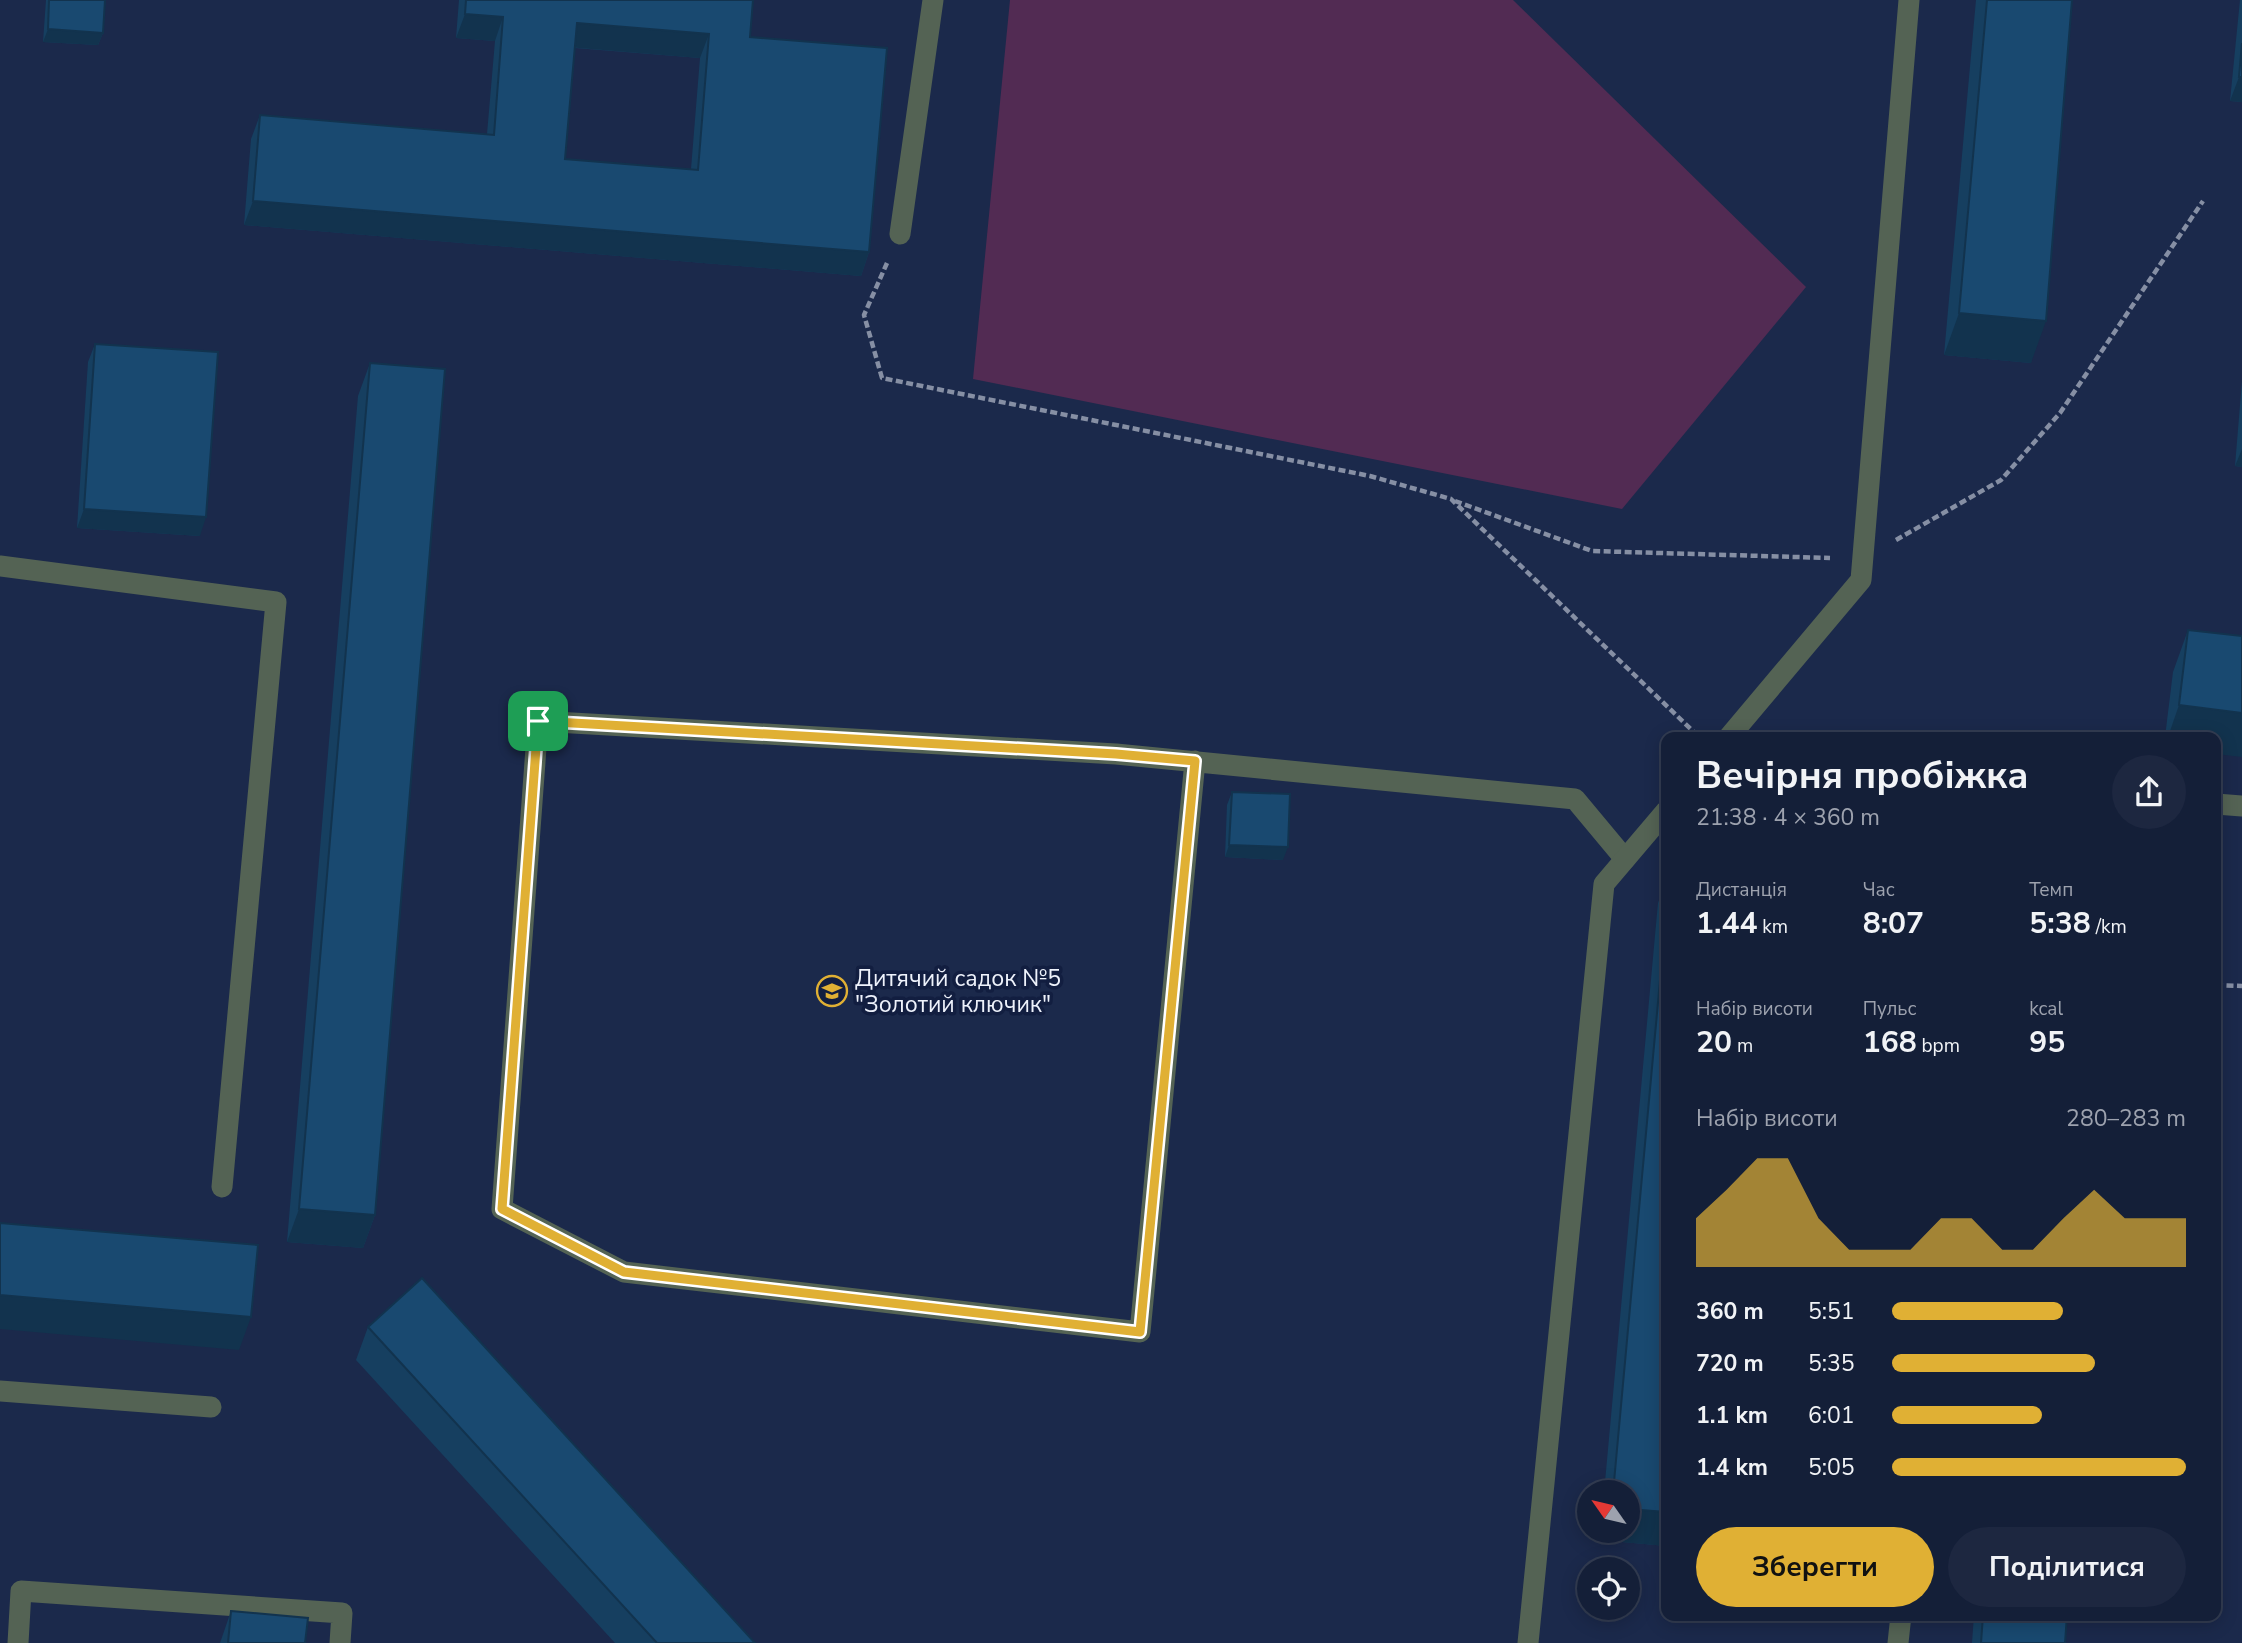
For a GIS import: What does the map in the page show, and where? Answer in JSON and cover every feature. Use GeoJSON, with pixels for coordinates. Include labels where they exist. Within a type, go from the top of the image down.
{"type":"FeatureCollection","features":[{"type":"Feature","properties":{"kind":"lane"},"geometry":{"type":"LineString","coordinates":[[900,234],[933,0]]}},
{"type":"Feature","properties":{"kind":"lane"},"geometry":{"type":"LineString","coordinates":[[1733,732],[1861,580],[1909,0]]}},
{"type":"Feature","properties":{"kind":"lane"},"geometry":{"type":"LineString","coordinates":[[0,566],[276,602],[222,1187]]}},
{"type":"Feature","properties":{"kind":"lane"},"geometry":{"type":"LineString","coordinates":[[1195,761],[1140,1332],[624,1272],[502,1209],[538,721],[1116,754],[1195,761],[1575,799],[1625,859]]}},
{"type":"Feature","properties":{"kind":"lane"},"geometry":{"type":"LineString","coordinates":[[2221,804],[2242,806]]}},
{"type":"Feature","properties":{"kind":"lane"},"geometry":{"type":"LineString","coordinates":[[1528,1643],[1604,884],[1661,817]]}},
{"type":"Feature","properties":{"kind":"lane"},"geometry":{"type":"LineString","coordinates":[[0,1391],[211,1407]]}},
{"type":"Feature","properties":{"kind":"lane"},"geometry":{"type":"LineString","coordinates":[[18,1643],[21,1591],[342,1613],[340,1643]]}},
{"type":"Feature","properties":{"kind":"lane"},"geometry":{"type":"LineString","coordinates":[[1898,1643],[1900,1621]]}},
{"type":"Feature","properties":{"kind":"path"},"geometry":{"type":"LineString","coordinates":[[900,234],[864,315],[882,378],[1370,476],[1451,499],[1693,732]]}},
{"type":"Feature","properties":{"kind":"path"},"geometry":{"type":"LineString","coordinates":[[2221,985],[2242,986]]}},
{"type":"Feature","properties":{"kind":"shaded area"},"geometry":{"type":"Polygon","coordinates":[[[1010,0],[1513,0],[1806,287],[1622,509],[973,379],[1010,0]]]}},
{"type":"Feature","properties":{"kind":"building"},"geometry":{"type":"Polygon","coordinates":[[[49,0],[105,0],[103,33],[48,29],[49,0]]]}},
{"type":"Feature","properties":{"kind":"building"},"geometry":{"type":"Polygon","coordinates":[[[466,0],[753,0],[750,37],[887,48],[869,252],[253,201],[260,115],[494,135],[503,17],[465,14],[466,0]],[[577,23],[565,159],[698,170],[709,34],[577,23]]]}},
{"type":"Feature","properties":{"kind":"building"},"geometry":{"type":"Polygon","coordinates":[[[1987,0],[2072,0],[2046,321],[1959,313],[1987,0]]]}},
{"type":"Feature","properties":{"kind":"building"},"geometry":{"type":"Polygon","coordinates":[[[2242,43],[2242,77],[2239,77],[2242,43]]]}},
{"type":"Feature","properties":{"kind":"building"},"geometry":{"type":"Polygon","coordinates":[[[95,344],[218,352],[206,517],[84,509],[95,344]]]}},
{"type":"Feature","properties":{"kind":"building"},"geometry":{"type":"Polygon","coordinates":[[[370,363],[445,369],[375,1215],[299,1209],[370,363]]]}},
{"type":"Feature","properties":{"kind":"building"},"geometry":{"type":"Polygon","coordinates":[[[2188,630],[2242,636],[2242,713],[2179,705],[2188,630]]]}},
{"type":"Feature","properties":{"kind":"building"},"geometry":{"type":"Polygon","coordinates":[[[1232,792],[1290,794],[1288,847],[1229,845],[1232,792]]]}},
{"type":"Feature","properties":{"kind":"building"},"geometry":{"type":"Polygon","coordinates":[[[1661,970],[1661,1512],[1640,1510],[1640,1480],[1614,1480],[1661,970]]]}},
{"type":"Feature","properties":{"kind":"building"},"geometry":{"type":"Polygon","coordinates":[[[0,1223],[258,1245],[251,1317],[0,1295],[0,1223]]]}},
{"type":"Feature","properties":{"kind":"building"},"geometry":{"type":"Polygon","coordinates":[[[422,1278],[755,1643],[657,1643],[368,1327],[422,1278]]]}},
{"type":"Feature","properties":{"kind":"building"},"geometry":{"type":"Polygon","coordinates":[[[231,1611],[308,1618],[305,1643],[228,1643],[231,1611]]]}},
{"type":"Feature","properties":{"kind":"building"},"geometry":{"type":"Polygon","coordinates":[[[1983,1621],[2067,1621],[2065,1643],[1981,1643],[1983,1621]]]}},
{"type":"Feature","properties":{"kind":"place","name":"Дитячий садок №5 \"Золотий ключик\""},"geometry":{"type":"Point","coordinates":[832,991]}},
{"type":"Feature","properties":{"kind":"route"},"geometry":{"type":"LineString","coordinates":[[538,721],[1116,754],[1195,761],[1140,1332],[624,1272],[502,1209],[538,721]]}}]}
